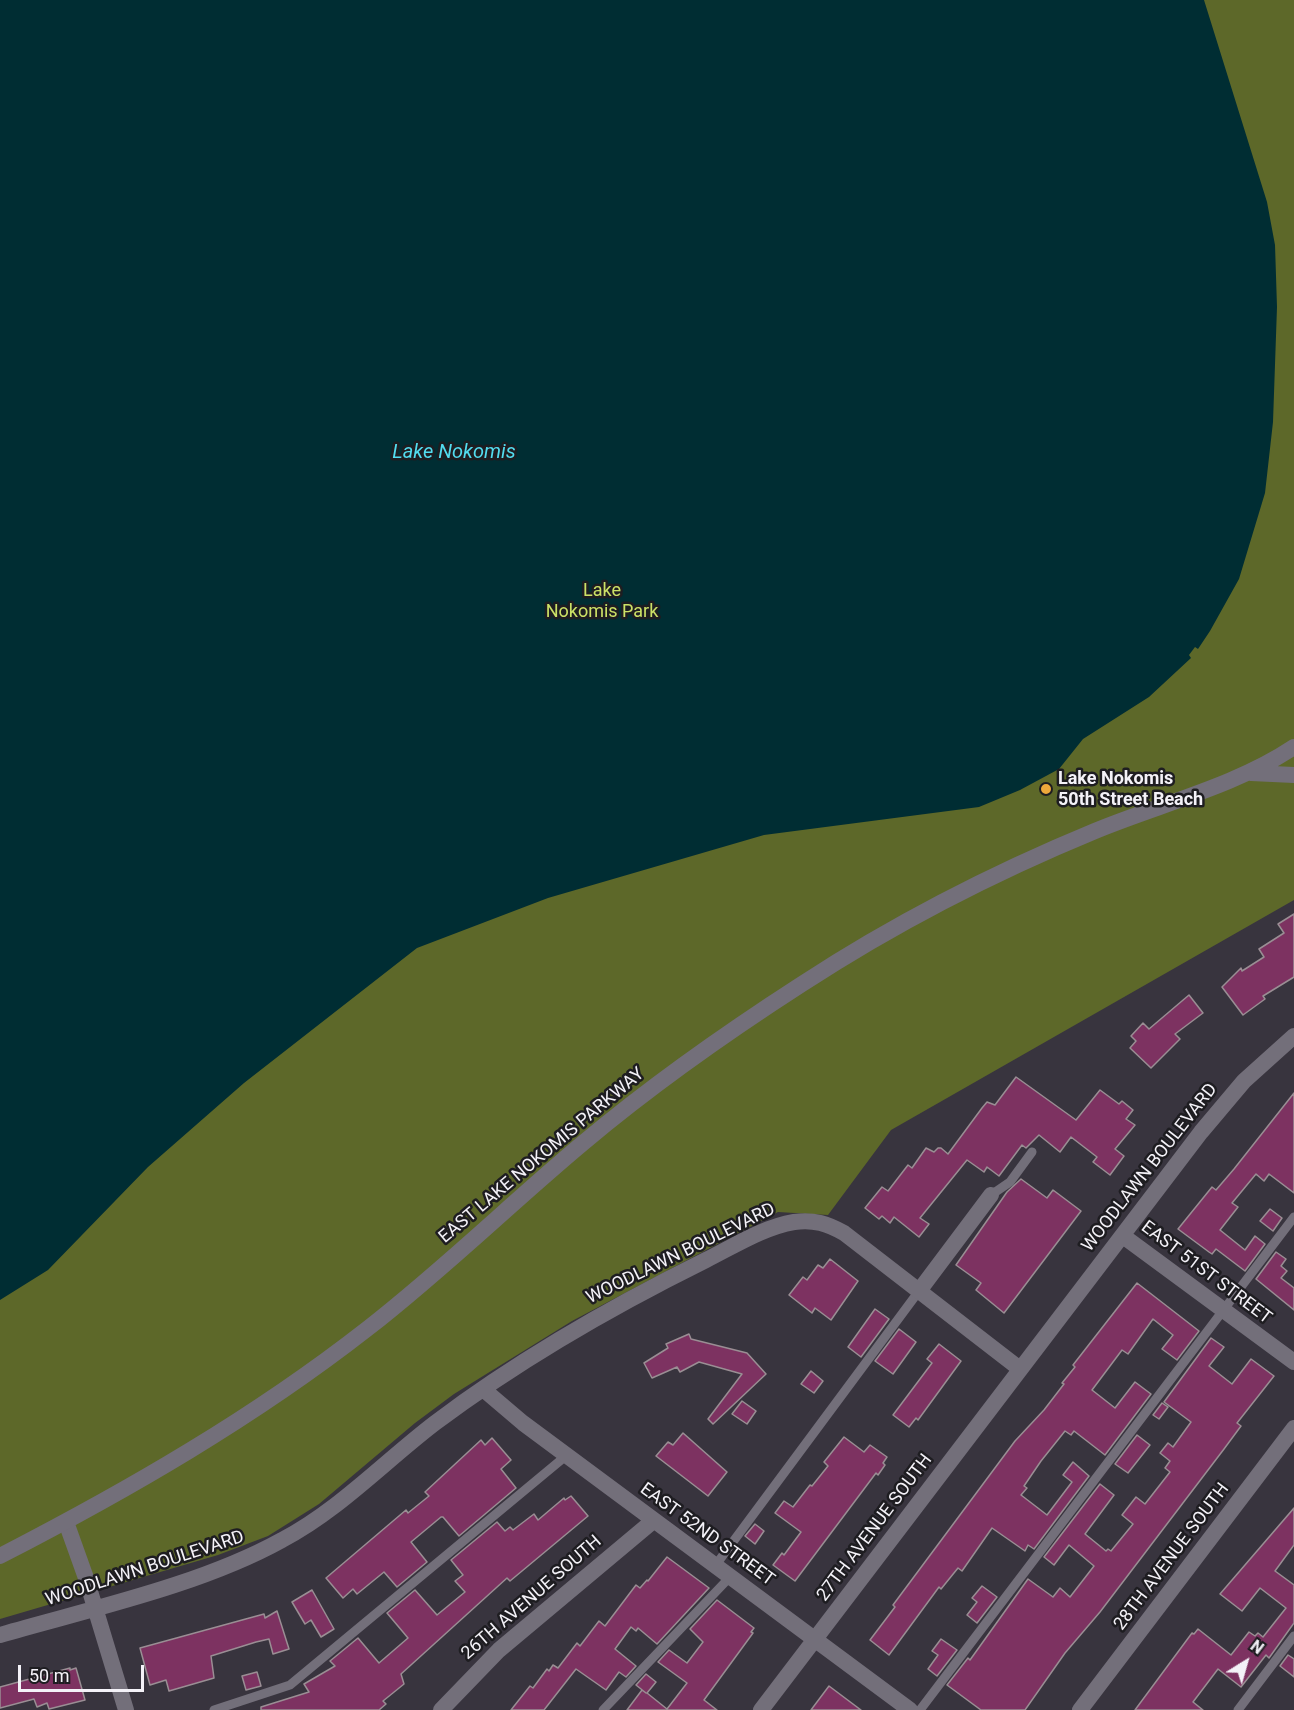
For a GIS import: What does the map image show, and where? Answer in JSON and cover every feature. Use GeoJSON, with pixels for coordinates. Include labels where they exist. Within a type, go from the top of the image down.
{"type":"FeatureCollection","features":[{"type":"Feature","properties":{"kind":"street","name":"EAST LAKE NOKOMIS PARKWAY"},"geometry":{"type":"LineString","coordinates":[[0,1556],[66,1522],[198,1446],[327,1360],[407,1298],[566,1157],[641,1096],[813,977],[918,915],[1022,863],[1117,822],[1247,773],[1294,747]]}},
{"type":"Feature","properties":{"kind":"street"},"geometry":{"type":"LineString","coordinates":[[1247,773],[1294,775]]}},
{"type":"Feature","properties":{"kind":"street","name":"WOODLAWN BOULEVARD"},"geometry":{"type":"LineString","coordinates":[[0,1635],[237,1562],[288,1537],[326,1512],[431,1426],[483,1389],[584,1324],[761,1233],[792,1222],[816,1221],[833,1227],[863,1246],[1020,1369],[1223,1104],[1263,1061],[1294,1036]]}},
{"type":"Feature","properties":{"kind":"street"},"geometry":{"type":"LineString","coordinates":[[919,1291],[991,1195]]}},
{"type":"Feature","properties":{"kind":"street","name":"EAST 51ST STREET"},"geometry":{"type":"LineString","coordinates":[[1123,1236],[1294,1362]]}},
{"type":"Feature","properties":{"kind":"street","name":"27TH AVENUE SOUTH"},"geometry":{"type":"LineString","coordinates":[[761,1710],[1020,1369]]}},
{"type":"Feature","properties":{"kind":"street","name":"EAST 52ND STREET"},"geometry":{"type":"LineString","coordinates":[[483,1389],[653,1521],[910,1710]]}},
{"type":"Feature","properties":{"kind":"street","name":"28TH AVENUE SOUTH"},"geometry":{"type":"LineString","coordinates":[[1080,1710],[1294,1428]]}},
{"type":"Feature","properties":{"kind":"street","name":"26TH AVENUE SOUTH"},"geometry":{"type":"LineString","coordinates":[[441,1710],[499,1650],[653,1521]]}},
{"type":"Feature","properties":{"kind":"street"},"geometry":{"type":"LineString","coordinates":[[66,1522],[126,1710]]}},
{"type":"Feature","properties":{"kind":"lane"},"geometry":{"type":"LineString","coordinates":[[991,1195],[1010,1182],[1032,1152]]}},
{"type":"Feature","properties":{"kind":"lane"},"geometry":{"type":"LineString","coordinates":[[920,1710],[1294,1217]]}},
{"type":"Feature","properties":{"kind":"lane"},"geometry":{"type":"LineString","coordinates":[[715,1566],[919,1291]]}},
{"type":"Feature","properties":{"kind":"lane"},"geometry":{"type":"LineString","coordinates":[[214,1710],[290,1685],[567,1455]]}},
{"type":"Feature","properties":{"kind":"lane"},"geometry":{"type":"LineString","coordinates":[[603,1710],[730,1576]]}},
{"type":"Feature","properties":{"kind":"lane"},"geometry":{"type":"LineString","coordinates":[[1238,1710],[1294,1636]]}},
{"type":"Feature","properties":{"kind":"green space","name":"Lake Nokomis"},"geometry":{"type":"Polygon","coordinates":[[[0,0],[1294,0],[1294,900],[891,1130],[828,1215],[778,1212],[572,1321],[454,1394],[415,1423],[319,1504],[268,1536],[218,1555],[0,1619],[0,0]]]}},
{"type":"Feature","properties":{"kind":"water","name":"Lake Nokomis"},"geometry":{"type":"Polygon","coordinates":[[[0,0],[1204,0],[1267,202],[1275,245],[1277,307],[1273,422],[1265,493],[1239,579],[1210,631],[1198,649],[1195,647],[1189,655],[1191,658],[1149,697],[1083,739],[1059,769],[1020,790],[979,807],[764,835],[548,898],[417,948],[244,1083],[148,1167],[48,1270],[0,1300],[0,0]]]}},
{"type":"Feature","properties":{"kind":"building"},"geometry":{"type":"Polygon","coordinates":[[[1294,914],[1294,977],[1263,996],[1265,999],[1243,1015],[1222,987],[1241,968],[1242,971],[1264,957],[1259,949],[1284,933],[1278,924],[1294,914]]]}},
{"type":"Feature","properties":{"kind":"building"},"geometry":{"type":"Polygon","coordinates":[[[1189,995],[1203,1013],[1175,1034],[1180,1039],[1151,1068],[1130,1048],[1136,1041],[1131,1036],[1143,1023],[1149,1029],[1189,995]]]}},
{"type":"Feature","properties":{"kind":"building"},"geometry":{"type":"Polygon","coordinates":[[[1016,1077],[1076,1120],[1100,1090],[1119,1104],[1122,1101],[1133,1110],[1126,1119],[1135,1125],[1115,1149],[1124,1156],[1110,1175],[1093,1162],[1097,1157],[1071,1137],[1060,1152],[1039,1135],[1026,1148],[1022,1145],[999,1176],[987,1167],[984,1172],[967,1160],[920,1218],[929,1224],[919,1237],[894,1217],[890,1223],[882,1216],[879,1219],[865,1208],[882,1187],[888,1191],[908,1165],[912,1168],[926,1148],[934,1152],[941,1148],[948,1154],[987,1102],[995,1105],[1016,1077]]]}},
{"type":"Feature","properties":{"kind":"building"},"geometry":{"type":"Polygon","coordinates":[[[1294,1093],[1294,1193],[1269,1174],[1264,1181],[1256,1174],[1232,1203],[1238,1207],[1220,1230],[1245,1250],[1255,1236],[1265,1244],[1245,1271],[1216,1249],[1212,1254],[1178,1229],[1212,1187],[1216,1190],[1234,1169],[1294,1093]]]}},
{"type":"Feature","properties":{"kind":"building"},"geometry":{"type":"Polygon","coordinates":[[[1021,1179],[1047,1198],[1053,1190],[1081,1211],[1004,1313],[976,1290],[981,1283],[956,1265],[1007,1192],[1021,1179]]]}},
{"type":"Feature","properties":{"kind":"building"},"geometry":{"type":"Polygon","coordinates":[[[1270,1209],[1282,1218],[1273,1231],[1260,1221],[1270,1209]]]}},
{"type":"Feature","properties":{"kind":"building"},"geometry":{"type":"Polygon","coordinates":[[[1276,1252],[1286,1259],[1281,1266],[1287,1271],[1281,1278],[1294,1288],[1294,1310],[1256,1279],[1276,1252]]]}},
{"type":"Feature","properties":{"kind":"building"},"geometry":{"type":"Polygon","coordinates":[[[830,1259],[858,1281],[831,1320],[815,1308],[812,1313],[789,1295],[803,1277],[807,1280],[818,1265],[823,1268],[830,1259]]]}},
{"type":"Feature","properties":{"kind":"building"},"geometry":{"type":"Polygon","coordinates":[[[1137,1283],[1199,1331],[1177,1360],[1162,1349],[1173,1335],[1153,1319],[1128,1354],[1122,1350],[1092,1390],[1115,1408],[1135,1382],[1151,1394],[1105,1455],[1074,1431],[1071,1435],[1065,1431],[1041,1461],[1024,1486],[1027,1488],[1021,1495],[1047,1515],[1072,1482],[1063,1475],[1073,1462],[1089,1476],[1034,1549],[1028,1545],[1025,1551],[992,1528],[962,1571],[958,1568],[941,1589],[939,1587],[889,1655],[870,1640],[895,1607],[893,1605],[1015,1441],[1064,1384],[1062,1383],[1075,1367],[1073,1365],[1137,1283]]]}},
{"type":"Feature","properties":{"kind":"building"},"geometry":{"type":"Polygon","coordinates":[[[875,1309],[889,1319],[861,1357],[848,1347],[875,1309]]]}},
{"type":"Feature","properties":{"kind":"building"},"geometry":{"type":"Polygon","coordinates":[[[899,1329],[916,1342],[893,1374],[875,1361],[899,1329]]]}},
{"type":"Feature","properties":{"kind":"building"},"geometry":{"type":"Polygon","coordinates":[[[689,1334],[691,1339],[747,1353],[766,1374],[713,1424],[708,1419],[742,1374],[699,1362],[680,1372],[677,1367],[652,1378],[644,1363],[668,1348],[666,1344],[689,1334]]]}},
{"type":"Feature","properties":{"kind":"building"},"geometry":{"type":"Polygon","coordinates":[[[1211,1338],[1224,1347],[1209,1366],[1232,1384],[1251,1359],[1274,1376],[1237,1423],[1241,1426],[1224,1449],[1100,1612],[1065,1653],[1025,1710],[981,1710],[947,1685],[968,1658],[970,1660],[1028,1579],[1053,1597],[1060,1588],[1070,1597],[1094,1566],[1069,1545],[1054,1565],[1044,1557],[1100,1484],[1114,1495],[1085,1534],[1106,1551],[1108,1549],[1111,1551],[1133,1524],[1122,1515],[1136,1497],[1145,1504],[1170,1472],[1165,1468],[1170,1461],[1160,1453],[1168,1443],[1173,1447],[1191,1422],[1164,1402],[1211,1338]]]}},
{"type":"Feature","properties":{"kind":"building"},"geometry":{"type":"Polygon","coordinates":[[[939,1344],[961,1361],[918,1420],[916,1418],[909,1427],[893,1415],[932,1363],[927,1359],[939,1344]]]}},
{"type":"Feature","properties":{"kind":"building"},"geometry":{"type":"Polygon","coordinates":[[[811,1371],[823,1381],[814,1393],[801,1384],[811,1371]]]}},
{"type":"Feature","properties":{"kind":"building"},"geometry":{"type":"Polygon","coordinates":[[[742,1401],[756,1411],[747,1424],[732,1414],[742,1401]]]}},
{"type":"Feature","properties":{"kind":"building"},"geometry":{"type":"Polygon","coordinates":[[[1162,1403],[1168,1407],[1159,1419],[1153,1415],[1162,1403]]]}},
{"type":"Feature","properties":{"kind":"building"},"geometry":{"type":"Polygon","coordinates":[[[683,1433],[727,1472],[708,1496],[656,1456],[668,1442],[673,1445],[683,1433]]]}},
{"type":"Feature","properties":{"kind":"building"},"geometry":{"type":"Polygon","coordinates":[[[1137,1435],[1150,1445],[1128,1473],[1115,1464],[1137,1435]]]}},
{"type":"Feature","properties":{"kind":"building"},"geometry":{"type":"Polygon","coordinates":[[[844,1437],[864,1452],[870,1445],[887,1457],[883,1463],[885,1465],[878,1475],[876,1473],[795,1581],[773,1565],[782,1553],[784,1555],[801,1532],[775,1513],[784,1501],[793,1507],[828,1466],[824,1462],[844,1437]]]}},
{"type":"Feature","properties":{"kind":"building"},"geometry":{"type":"Polygon","coordinates":[[[492,1438],[511,1460],[501,1469],[516,1488],[459,1536],[441,1517],[411,1542],[427,1562],[397,1587],[384,1572],[357,1594],[353,1589],[343,1598],[326,1578],[406,1510],[408,1513],[429,1496],[425,1492],[481,1440],[485,1445],[492,1438]]]}},
{"type":"Feature","properties":{"kind":"building"},"geometry":{"type":"Polygon","coordinates":[[[571,1496],[588,1516],[510,1581],[507,1578],[401,1674],[404,1684],[383,1701],[386,1704],[379,1710],[261,1710],[261,1707],[309,1692],[304,1684],[335,1666],[330,1661],[358,1638],[379,1663],[408,1638],[387,1613],[415,1590],[437,1615],[465,1592],[455,1581],[463,1575],[451,1560],[497,1522],[505,1531],[510,1527],[513,1530],[534,1514],[538,1520],[564,1498],[565,1500],[571,1496]]]}},
{"type":"Feature","properties":{"kind":"building"},"geometry":{"type":"Polygon","coordinates":[[[1294,1508],[1294,1545],[1275,1571],[1294,1585],[1294,1623],[1269,1658],[1266,1655],[1241,1687],[1218,1669],[1193,1702],[1203,1710],[1135,1710],[1192,1633],[1194,1634],[1198,1629],[1231,1655],[1249,1632],[1255,1636],[1258,1633],[1263,1637],[1286,1608],[1260,1588],[1242,1611],[1220,1594],[1294,1508]]]}},
{"type":"Feature","properties":{"kind":"building"},"geometry":{"type":"Polygon","coordinates":[[[755,1524],[764,1531],[755,1544],[745,1536],[755,1524]]]}},
{"type":"Feature","properties":{"kind":"building"},"geometry":{"type":"Polygon","coordinates":[[[667,1557],[709,1588],[657,1644],[638,1628],[636,1631],[631,1627],[615,1649],[636,1666],[626,1677],[619,1672],[606,1690],[576,1669],[544,1710],[511,1710],[530,1686],[533,1688],[547,1669],[549,1671],[553,1665],[558,1668],[577,1643],[580,1646],[599,1621],[605,1626],[636,1585],[640,1588],[648,1581],[667,1557]]]}},
{"type":"Feature","properties":{"kind":"building"},"geometry":{"type":"Polygon","coordinates":[[[982,1586],[997,1597],[977,1623],[967,1615],[977,1602],[972,1598],[982,1586]]]}},
{"type":"Feature","properties":{"kind":"building"},"geometry":{"type":"Polygon","coordinates":[[[312,1590],[334,1629],[321,1637],[311,1620],[305,1624],[292,1602],[312,1590]]]}},
{"type":"Feature","properties":{"kind":"building"},"geometry":{"type":"Polygon","coordinates":[[[717,1600],[754,1628],[751,1632],[753,1633],[704,1700],[717,1710],[627,1710],[642,1690],[646,1693],[636,1685],[646,1674],[656,1682],[647,1693],[667,1709],[687,1683],[658,1662],[669,1650],[687,1663],[703,1642],[690,1629],[717,1600]]]}},
{"type":"Feature","properties":{"kind":"building"},"geometry":{"type":"Polygon","coordinates":[[[277,1611],[289,1649],[273,1654],[269,1639],[256,1642],[211,1656],[214,1678],[169,1691],[166,1680],[150,1685],[140,1648],[264,1614],[265,1618],[277,1611]]]}},
{"type":"Feature","properties":{"kind":"building"},"geometry":{"type":"Polygon","coordinates":[[[941,1639],[957,1650],[937,1676],[928,1669],[938,1655],[932,1651],[941,1639]]]}},
{"type":"Feature","properties":{"kind":"building"},"geometry":{"type":"Polygon","coordinates":[[[1288,1655],[1294,1659],[1294,1677],[1280,1666],[1288,1655]]]}},
{"type":"Feature","properties":{"kind":"building"},"geometry":{"type":"Polygon","coordinates":[[[70,1668],[70,1670],[76,1668],[85,1700],[49,1709],[47,1703],[37,1707],[34,1699],[0,1708],[0,1687],[70,1668]]]}},
{"type":"Feature","properties":{"kind":"building"},"geometry":{"type":"Polygon","coordinates":[[[257,1672],[261,1686],[246,1690],[242,1676],[257,1672]]]}},
{"type":"Feature","properties":{"kind":"building"},"geometry":{"type":"Polygon","coordinates":[[[829,1686],[861,1710],[811,1710],[829,1686]]]}},
{"type":"Feature","properties":{"kind":"place","name":"Lake Nokomis 50th Street Beach"},"geometry":{"type":"Point","coordinates":[1046,789]}},
{"type":"Feature","properties":{"kind":"park label","name":"Lake Nokomis Park"},"geometry":{"type":"Point","coordinates":[602,601]}}]}
